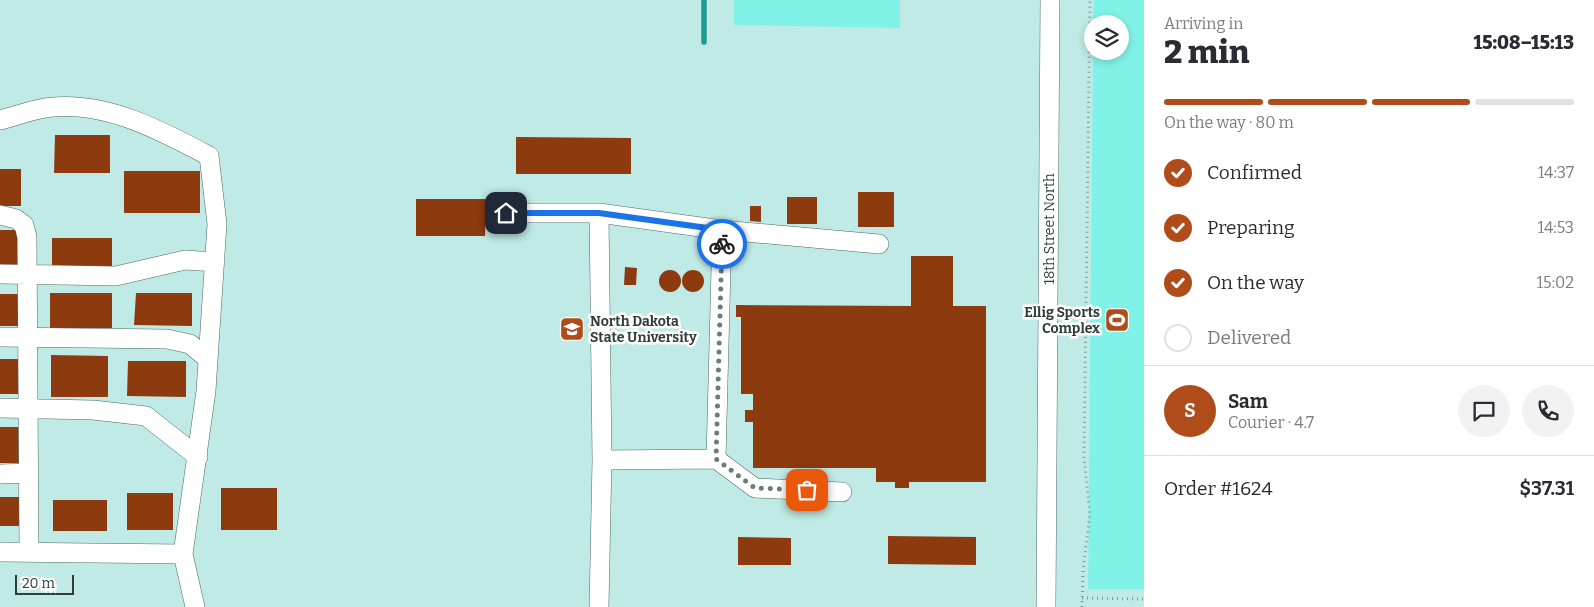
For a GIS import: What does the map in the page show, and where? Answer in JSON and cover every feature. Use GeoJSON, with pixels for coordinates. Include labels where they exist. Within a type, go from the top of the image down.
{"type":"FeatureCollection","features":[{"type":"Feature","properties":{"kind":"street","name":"18th Street North"},"geometry":{"type":"LineString","coordinates":[[1046,607],[1050,0]]}},
{"type":"Feature","properties":{"kind":"street"},"geometry":{"type":"LineString","coordinates":[[0,120],[52,107],[96,108],[166,134],[209,156],[217,224],[215,262],[198,458],[183,554],[195,607]]}},
{"type":"Feature","properties":{"kind":"street"},"geometry":{"type":"LineString","coordinates":[[506,213],[599,213],[722,230],[878,244]]}},
{"type":"Feature","properties":{"kind":"street"},"geometry":{"type":"LineString","coordinates":[[598,607],[602,460],[599,213]]}},
{"type":"Feature","properties":{"kind":"street"},"geometry":{"type":"LineString","coordinates":[[0,215],[16,219],[24,225],[27,237],[26,337],[29,552]]}},
{"type":"Feature","properties":{"kind":"street"},"geometry":{"type":"LineString","coordinates":[[716,459],[722,230]]}},
{"type":"Feature","properties":{"kind":"street"},"geometry":{"type":"LineString","coordinates":[[0,274],[116,276],[185,260],[215,262]]}},
{"type":"Feature","properties":{"kind":"street"},"geometry":{"type":"LineString","coordinates":[[0,337],[167,339],[190,344],[208,359]]}},
{"type":"Feature","properties":{"kind":"street"},"geometry":{"type":"LineString","coordinates":[[0,408],[93,410],[146,416],[198,458]]}},
{"type":"Feature","properties":{"kind":"street"},"geometry":{"type":"LineString","coordinates":[[602,460],[716,459],[755,488],[842,492]]}},
{"type":"Feature","properties":{"kind":"street"},"geometry":{"type":"LineString","coordinates":[[0,474],[28,473]]}},
{"type":"Feature","properties":{"kind":"street"},"geometry":{"type":"LineString","coordinates":[[0,552],[183,554]]}},
{"type":"Feature","properties":{"kind":"path"},"geometry":{"type":"LineString","coordinates":[[1082,607],[1083,570],[1090,515],[1084,458],[1090,0]]}},
{"type":"Feature","properties":{"kind":"path"},"geometry":{"type":"LineString","coordinates":[[1082,598],[1144,599]]}},
{"type":"Feature","properties":{"kind":"shaded area","name":"North Dakota State University"},"geometry":{"type":"Polygon","coordinates":[[[0,0],[1144,0],[1144,607],[0,607],[0,0]]]}},
{"type":"Feature","properties":{"kind":"shaded area"},"geometry":{"type":"Polygon","coordinates":[[[734,0],[900,0],[900,28],[734,25],[734,0]]]}},
{"type":"Feature","properties":{"kind":"shaded area","name":"Ellig Sports Complex"},"geometry":{"type":"Polygon","coordinates":[[[1094,0],[1144,0],[1144,589],[1088,589],[1093,60],[1129,60],[1129,15],[1093,15],[1094,0]]]}},
{"type":"Feature","properties":{"kind":"building"},"geometry":{"type":"Polygon","coordinates":[[[55,135],[110,135],[110,173],[54,173],[55,135]]]}},
{"type":"Feature","properties":{"kind":"building"},"geometry":{"type":"Polygon","coordinates":[[[516,137],[631,138],[631,174],[516,174],[516,137]]]}},
{"type":"Feature","properties":{"kind":"building"},"geometry":{"type":"Polygon","coordinates":[[[0,169],[21,169],[21,206],[0,206],[0,169]]]}},
{"type":"Feature","properties":{"kind":"building"},"geometry":{"type":"Polygon","coordinates":[[[124,171],[200,171],[200,213],[124,213],[124,171]]]}},
{"type":"Feature","properties":{"kind":"building"},"geometry":{"type":"Polygon","coordinates":[[[858,192],[894,192],[894,227],[858,227],[858,192]]]}},
{"type":"Feature","properties":{"kind":"building"},"geometry":{"type":"Polygon","coordinates":[[[787,197],[817,197],[817,224],[787,224],[787,197]]]}},
{"type":"Feature","properties":{"kind":"building"},"geometry":{"type":"Polygon","coordinates":[[[416,199],[486,199],[485,236],[416,236],[416,199]]]}},
{"type":"Feature","properties":{"kind":"building"},"geometry":{"type":"Polygon","coordinates":[[[750,206],[761,206],[761,222],[750,221],[750,206]]]}},
{"type":"Feature","properties":{"kind":"building"},"geometry":{"type":"Polygon","coordinates":[[[0,230],[22,230],[22,268],[0,268],[0,230]]]}},
{"type":"Feature","properties":{"kind":"building"},"geometry":{"type":"Polygon","coordinates":[[[52,238],[112,238],[112,268],[52,268],[52,238]]]}},
{"type":"Feature","properties":{"kind":"building"},"geometry":{"type":"Polygon","coordinates":[[[911,256],[953,256],[953,306],[986,306],[986,482],[909,482],[909,488],[895,488],[895,482],[876,482],[876,468],[753,468],[753,422],[745,422],[745,410],[753,410],[753,394],[741,394],[741,317],[736,317],[736,305],[911,306],[911,256]]]}},
{"type":"Feature","properties":{"kind":"building"},"geometry":{"type":"Polygon","coordinates":[[[625,267],[637,268],[636,285],[624,285],[625,267]]]}},
{"type":"Feature","properties":{"kind":"building"},"geometry":{"type":"Polygon","coordinates":[[[670,270],[678,273],[681,281],[678,289],[670,292],[662,289],[659,281],[662,273],[670,270]]]}},
{"type":"Feature","properties":{"kind":"building"},"geometry":{"type":"Polygon","coordinates":[[[693,270],[701,273],[704,281],[701,289],[693,292],[685,289],[682,281],[685,273],[693,270]]]}},
{"type":"Feature","properties":{"kind":"building"},"geometry":{"type":"Polygon","coordinates":[[[50,293],[112,293],[112,328],[50,328],[50,293]]]}},
{"type":"Feature","properties":{"kind":"building"},"geometry":{"type":"Polygon","coordinates":[[[136,293],[192,293],[192,326],[134,325],[136,293]]]}},
{"type":"Feature","properties":{"kind":"building"},"geometry":{"type":"Polygon","coordinates":[[[0,294],[24,294],[24,326],[0,326],[0,294]]]}},
{"type":"Feature","properties":{"kind":"building"},"geometry":{"type":"Polygon","coordinates":[[[51,355],[108,356],[108,397],[51,397],[51,355]]]}},
{"type":"Feature","properties":{"kind":"building"},"geometry":{"type":"Polygon","coordinates":[[[0,359],[24,359],[24,394],[0,394],[0,359]]]}},
{"type":"Feature","properties":{"kind":"building"},"geometry":{"type":"Polygon","coordinates":[[[128,361],[186,361],[186,397],[127,396],[128,361]]]}},
{"type":"Feature","properties":{"kind":"building"},"geometry":{"type":"Polygon","coordinates":[[[0,427],[22,427],[22,463],[0,463],[0,427]]]}},
{"type":"Feature","properties":{"kind":"building"},"geometry":{"type":"Polygon","coordinates":[[[221,488],[277,488],[277,530],[221,530],[221,488]]]}},
{"type":"Feature","properties":{"kind":"building"},"geometry":{"type":"Polygon","coordinates":[[[127,493],[173,493],[173,530],[127,530],[127,493]]]}},
{"type":"Feature","properties":{"kind":"building"},"geometry":{"type":"Polygon","coordinates":[[[0,497],[20,497],[20,526],[0,526],[0,497]]]}},
{"type":"Feature","properties":{"kind":"building"},"geometry":{"type":"Polygon","coordinates":[[[53,500],[107,500],[107,531],[53,531],[53,500]]]}},
{"type":"Feature","properties":{"kind":"building"},"geometry":{"type":"Polygon","coordinates":[[[888,536],[976,537],[976,565],[888,564],[888,536]]]}},
{"type":"Feature","properties":{"kind":"building"},"geometry":{"type":"Polygon","coordinates":[[[738,537],[791,538],[791,565],[738,565],[738,537]]]}},
{"type":"Feature","properties":{"kind":"waterway"},"geometry":{"type":"LineString","coordinates":[[704,0],[704,42]]}},
{"type":"Feature","properties":{"kind":"way so far"},"geometry":{"type":"LineString","coordinates":[[722,244],[716,459],[755,488],[807,490]]}},
{"type":"Feature","properties":{"kind":"place","name":"Ellig Sports Complex"},"geometry":{"type":"Point","coordinates":[1117,320]}},
{"type":"Feature","properties":{"kind":"place","name":"North Dakota State University"},"geometry":{"type":"Point","coordinates":[572,329]}},
{"type":"Feature","properties":{"kind":"route"},"geometry":{"type":"LineString","coordinates":[[506,213],[599,213],[722,230],[722,244]]}}]}
